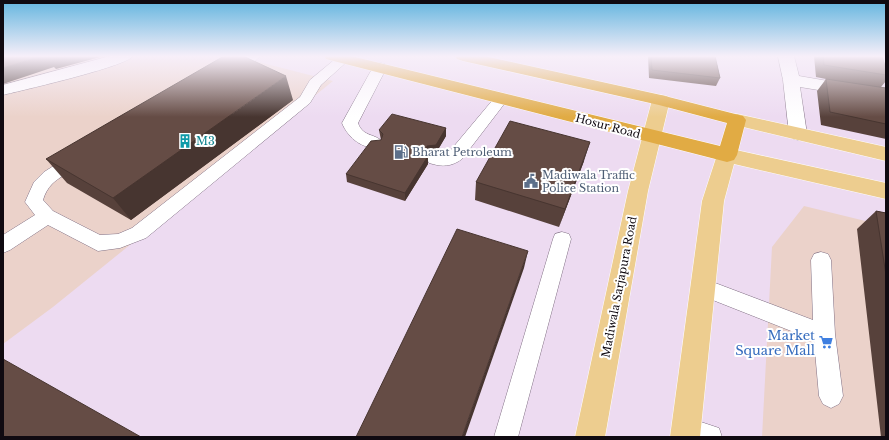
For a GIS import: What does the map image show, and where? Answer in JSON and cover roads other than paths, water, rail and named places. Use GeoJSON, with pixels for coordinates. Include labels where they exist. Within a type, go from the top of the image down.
{"type":"FeatureCollection","features":[{"type":"Feature","properties":{"kind":"highway","name":"Hosur Road"},"geometry":{"type":"LineString","coordinates":[[416,77],[652,138],[727,155]]}},
{"type":"Feature","properties":{"kind":"highway"},"geometry":{"type":"LineString","coordinates":[[556,77],[661,100],[737,120],[727,155]]}},
{"type":"Feature","properties":{"kind":"main road","name":"Madiwala Sarjapura Road"},"geometry":{"type":"LineString","coordinates":[[590,437],[638,191],[661,100]]}},
{"type":"Feature","properties":{"kind":"main road"},"geometry":{"type":"LineString","coordinates":[[737,120],[886,154]]}},
{"type":"Feature","properties":{"kind":"main road"},"geometry":{"type":"LineString","coordinates":[[685,433],[713,201],[727,155]]}},
{"type":"Feature","properties":{"kind":"main road","name":"Hosur Road"},"geometry":{"type":"LineString","coordinates":[[727,155],[886,191]]}},
{"type":"Feature","properties":{"kind":"street"},"geometry":{"type":"LineString","coordinates":[[3,90],[53,77]]}},
{"type":"Feature","properties":{"kind":"street"},"geometry":{"type":"LineString","coordinates":[[790,77],[798,134]]}},
{"type":"Feature","properties":{"kind":"street"},"geometry":{"type":"LineString","coordinates":[[791,80],[886,96]]}},
{"type":"Feature","properties":{"kind":"lane"},"geometry":{"type":"LineString","coordinates":[[86,153],[46,178],[37,191],[34,202],[46,216],[98,243],[120,241],[139,233],[305,100],[321,77]]}},
{"type":"Feature","properties":{"kind":"lane"},"geometry":{"type":"LineString","coordinates":[[375,77],[350,123],[356,136],[376,143]]}},
{"type":"Feature","properties":{"kind":"lane"},"geometry":{"type":"LineString","coordinates":[[435,159],[449,160],[456,155],[501,99]]}},
{"type":"Feature","properties":{"kind":"lane"},"geometry":{"type":"LineString","coordinates":[[3,245],[46,216]]}},
{"type":"Feature","properties":{"kind":"lane"},"geometry":{"type":"LineString","coordinates":[[506,437],[562,239]]}},
{"type":"Feature","properties":{"kind":"lane"},"geometry":{"type":"LineString","coordinates":[[821,260],[824,334],[831,396]]}},
{"type":"Feature","properties":{"kind":"lane"},"geometry":{"type":"LineString","coordinates":[[702,286],[824,334]]}},
{"type":"Feature","properties":{"kind":"lane"},"geometry":{"type":"LineString","coordinates":[[685,433],[710,437]]}},
{"type":"Feature","properties":{"kind":"place","name":"M3"},"geometry":{"type":"Point","coordinates":[185,141]}},
{"type":"Feature","properties":{"kind":"place","name":"Bharat Petroleum"},"geometry":{"type":"Point","coordinates":[401,152]}},
{"type":"Feature","properties":{"kind":"place","name":"Madiwala Traffic Police Station"},"geometry":{"type":"Point","coordinates":[531,181]}},
{"type":"Feature","properties":{"kind":"place","name":"Market Square Mall"},"geometry":{"type":"Point","coordinates":[826,342]}}]}
